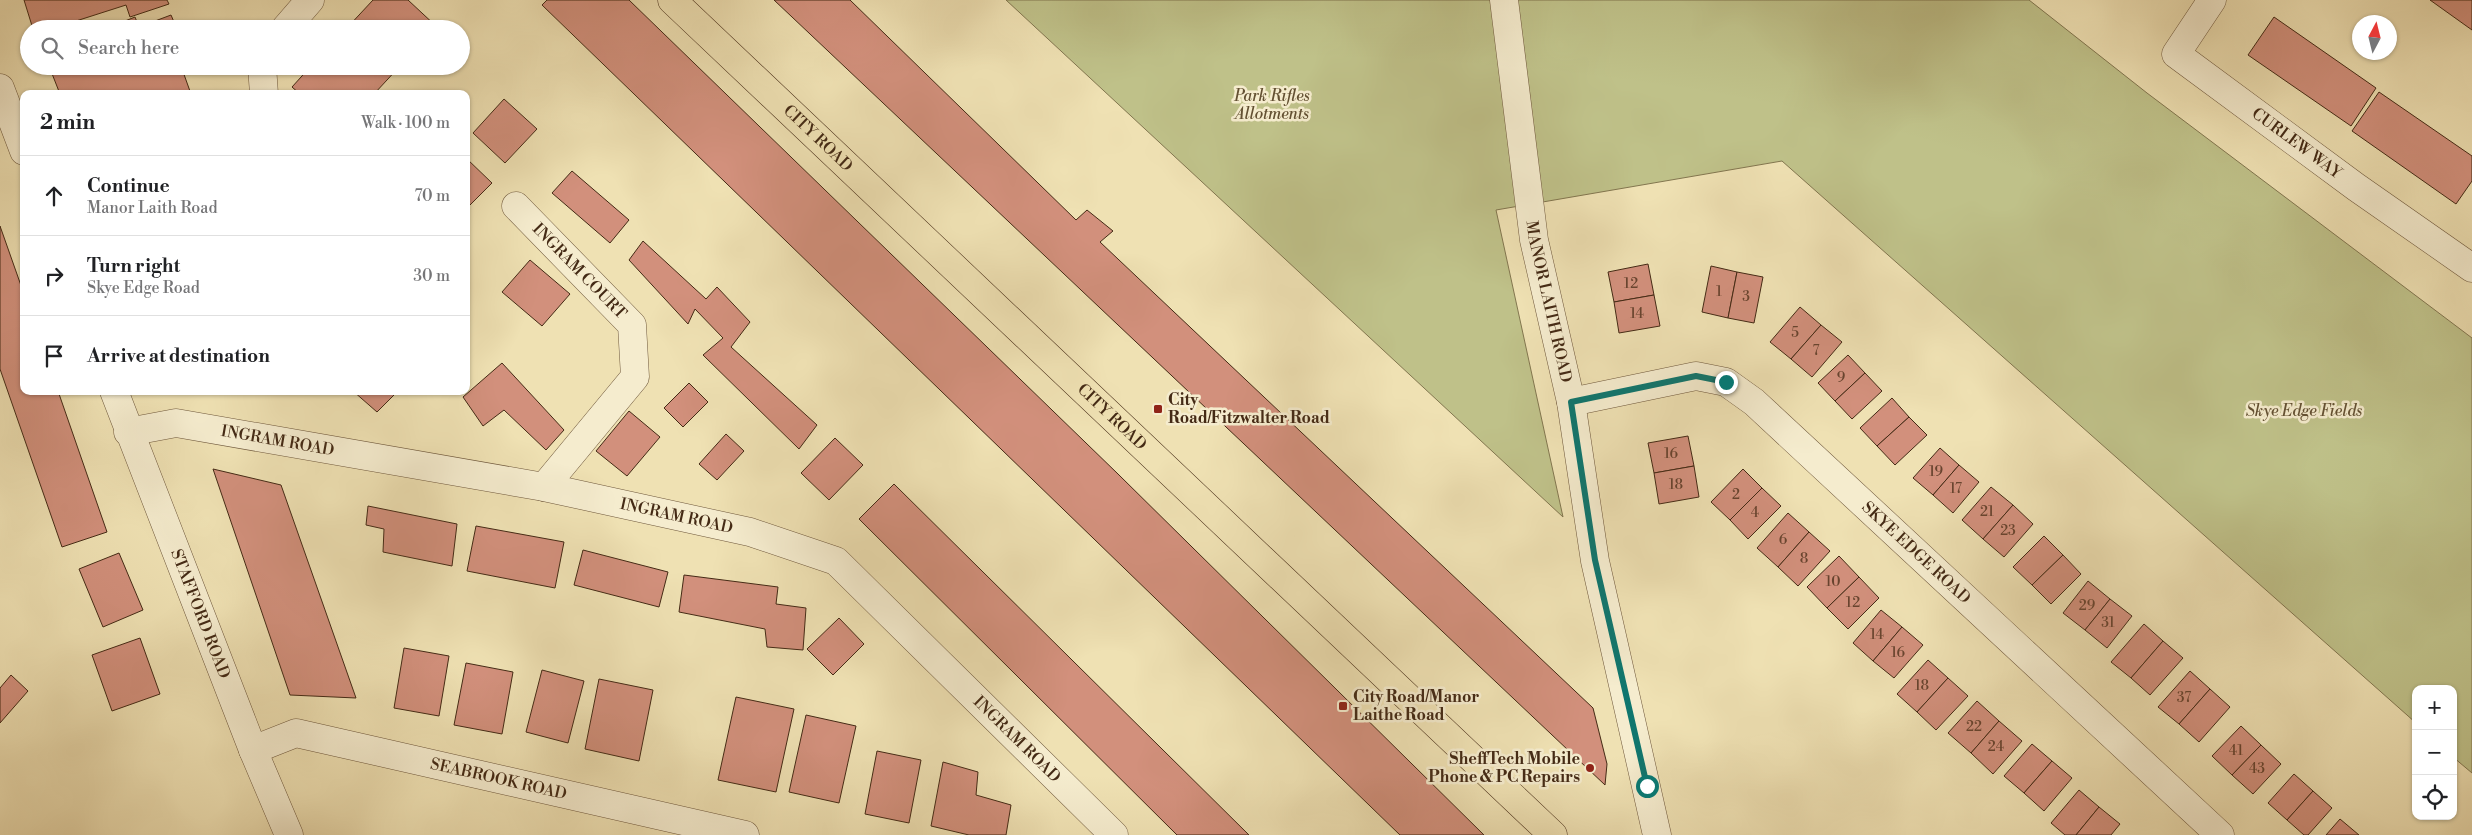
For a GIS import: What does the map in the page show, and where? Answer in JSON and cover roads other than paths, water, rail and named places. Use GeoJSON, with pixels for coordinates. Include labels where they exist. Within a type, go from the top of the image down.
{"type":"FeatureCollection","features":[{"type":"Feature","properties":{"kind":"main road","name":"CITY ROAD"},"geometry":{"type":"LineString","coordinates":[[672,0],[1553,835]]}},
{"type":"Feature","properties":{"kind":"street"},"geometry":{"type":"LineString","coordinates":[[293,20],[310,0]]}},
{"type":"Feature","properties":{"kind":"street","name":"MANOR LAITH ROAD"},"geometry":{"type":"LineString","coordinates":[[1504,0],[1534,240],[1571,402],[1595,560],[1657,835]]}},
{"type":"Feature","properties":{"kind":"street","name":"CURLEW WAY"},"geometry":{"type":"LineString","coordinates":[[2212,0],[2176,54],[2356,188],[2472,268]]}},
{"type":"Feature","properties":{"kind":"street"},"geometry":{"type":"LineString","coordinates":[[263,75],[264,90]]}},
{"type":"Feature","properties":{"kind":"street"},"geometry":{"type":"LineString","coordinates":[[0,88],[20,140]]}},
{"type":"Feature","properties":{"kind":"street","name":"INGRAM COURT"},"geometry":{"type":"LineString","coordinates":[[516,206],[632,325],[635,377],[544,487]]}},
{"type":"Feature","properties":{"kind":"street","name":"SKYE EDGE ROAD"},"geometry":{"type":"LineString","coordinates":[[1571,402],[1696,376],[1726,382],[1754,402],[2220,835]]}},
{"type":"Feature","properties":{"kind":"street","name":"STAFFORD ROAD"},"geometry":{"type":"LineString","coordinates":[[115,395],[128,432],[253,750],[289,835]]}},
{"type":"Feature","properties":{"kind":"street","name":"INGRAM ROAD"},"geometry":{"type":"LineString","coordinates":[[128,432],[176,423],[544,487],[750,532],[836,561],[1114,835]]}},
{"type":"Feature","properties":{"kind":"street","name":"SEABROOK ROAD"},"geometry":{"type":"LineString","coordinates":[[253,750],[296,733],[745,835]]}},
{"type":"Feature","properties":{"kind":"place","name":"City Road/Fitzwalter Road"},"geometry":{"type":"Point","coordinates":[1158,409]}},
{"type":"Feature","properties":{"kind":"place","name":"City Road/Manor Laithe Road"},"geometry":{"type":"Point","coordinates":[1343,706]}},
{"type":"Feature","properties":{"kind":"place","name":"SheffTech Mobile Phone & PC Repairs"},"geometry":{"type":"Point","coordinates":[1590,768]}},
{"type":"Feature","properties":{"kind":"park label","name":"Park Rifles Allotments"},"geometry":{"type":"Point","coordinates":[1272,105]}},
{"type":"Feature","properties":{"kind":"park label","name":"Skye Edge Fields"},"geometry":{"type":"Point","coordinates":[2304,411]}}]}
